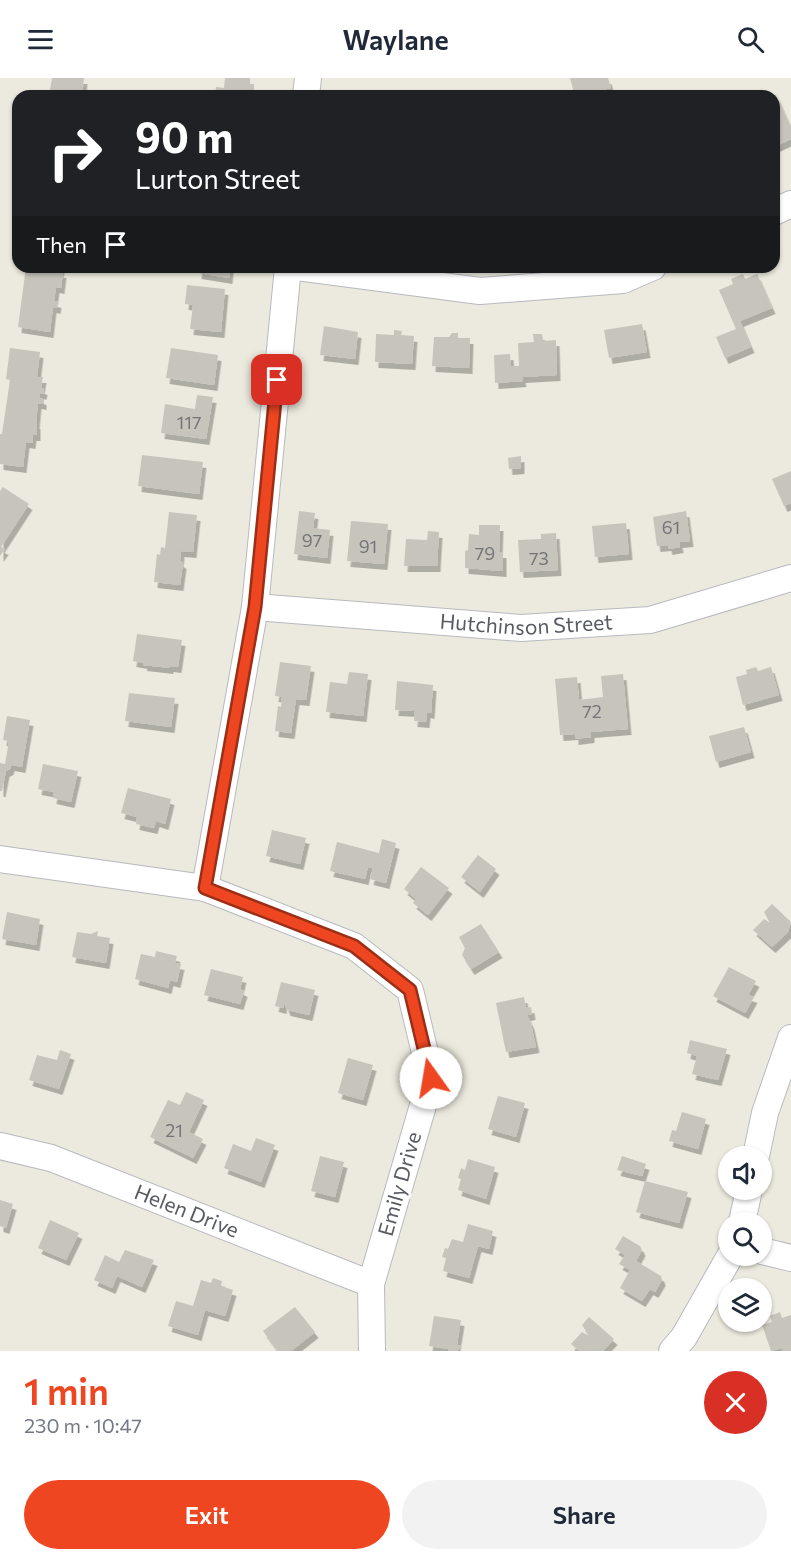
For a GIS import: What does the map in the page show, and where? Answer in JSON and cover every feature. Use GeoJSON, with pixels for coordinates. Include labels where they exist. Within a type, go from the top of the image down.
{"type":"FeatureCollection","features":[{"type":"Feature","properties":{"kind":"street"},"geometry":{"type":"LineString","coordinates":[[205,888],[255,607],[287,273]]}},
{"type":"Feature","properties":{"kind":"street"},"geometry":{"type":"LineString","coordinates":[[343,273],[480,291],[623,280],[639,273]]}},
{"type":"Feature","properties":{"kind":"street","name":"Hutchinson Street"},"geometry":{"type":"LineString","coordinates":[[255,607],[521,628],[650,620],[791,578]]}},
{"type":"Feature","properties":{"kind":"street","name":"Emily Drive"},"geometry":{"type":"LineString","coordinates":[[0,859],[205,888],[354,946],[410,990],[431,1078],[371,1284],[372,1351]]}},
{"type":"Feature","properties":{"kind":"street"},"geometry":{"type":"LineString","coordinates":[[758,1146],[765,1113],[791,1038]]}},
{"type":"Feature","properties":{"kind":"street","name":"Helen Drive"},"geometry":{"type":"LineString","coordinates":[[0,1146],[51,1158],[371,1284]]}},
{"type":"Feature","properties":{"kind":"street"},"geometry":{"type":"LineString","coordinates":[[772,1253],[791,1258]]}},
{"type":"Feature","properties":{"kind":"street"},"geometry":{"type":"LineString","coordinates":[[672,1351],[684,1337],[724,1266]]}},
{"type":"Feature","properties":{"kind":"building"},"geometry":{"type":"Polygon","coordinates":[[[52,78],[84,78],[83,90],[50,90],[52,78]]]}},
{"type":"Feature","properties":{"kind":"building"},"geometry":{"type":"Polygon","coordinates":[[[225,78],[250,78],[250,84],[254,84],[254,90],[216,90],[216,87],[224,88],[225,78]]]}},
{"type":"Feature","properties":{"kind":"building"},"geometry":{"type":"Polygon","coordinates":[[[570,78],[608,78],[611,88],[602,90],[573,90],[570,78]]]}},
{"type":"Feature","properties":{"kind":"building"},"geometry":{"type":"Polygon","coordinates":[[[780,104],[791,128],[791,139],[780,144],[780,104]]]}},
{"type":"Feature","properties":{"kind":"building"},"geometry":{"type":"Polygon","coordinates":[[[25,273],[63,273],[61,288],[56,287],[54,301],[58,302],[57,308],[53,307],[50,332],[18,327],[25,273]]]}},
{"type":"Feature","properties":{"kind":"building"},"geometry":{"type":"Polygon","coordinates":[[[198,273],[229,273],[229,278],[198,273]]]}},
{"type":"Feature","properties":{"kind":"building"},"geometry":{"type":"Polygon","coordinates":[[[743,274],[745,279],[757,274],[772,308],[740,321],[751,347],[725,358],[716,337],[736,329],[719,290],[733,284],[731,279],[743,274]]]}},
{"type":"Feature","properties":{"kind":"building"},"geometry":{"type":"Polygon","coordinates":[[[187,285],[225,289],[221,332],[190,329],[193,305],[185,304],[187,285]]]}},
{"type":"Feature","properties":{"kind":"building"},"geometry":{"type":"Polygon","coordinates":[[[642,324],[647,352],[609,358],[604,330],[642,324]]]}},
{"type":"Feature","properties":{"kind":"building"},"geometry":{"type":"Polygon","coordinates":[[[324,326],[358,332],[355,359],[320,355],[324,326]]]}},
{"type":"Feature","properties":{"kind":"building"},"geometry":{"type":"Polygon","coordinates":[[[394,330],[402,331],[401,335],[414,336],[412,364],[375,362],[376,334],[394,335],[394,330]]]}},
{"type":"Feature","properties":{"kind":"building"},"geometry":{"type":"Polygon","coordinates":[[[452,333],[458,333],[458,338],[470,338],[469,368],[432,366],[434,337],[449,337],[452,333]]]}},
{"type":"Feature","properties":{"kind":"building"},"geometry":{"type":"Polygon","coordinates":[[[533,334],[542,334],[543,341],[556,340],[557,375],[522,377],[523,381],[495,383],[494,355],[510,354],[511,366],[519,366],[518,343],[534,342],[533,334]]]}},
{"type":"Feature","properties":{"kind":"building"},"geometry":{"type":"Polygon","coordinates":[[[10,348],[40,352],[37,377],[43,377],[41,388],[44,389],[43,394],[40,393],[40,398],[43,399],[43,404],[38,403],[37,435],[33,435],[32,443],[26,442],[23,467],[0,464],[0,434],[2,434],[10,380],[6,379],[10,348]]]}},
{"type":"Feature","properties":{"kind":"building"},"geometry":{"type":"Polygon","coordinates":[[[171,348],[218,355],[214,385],[166,378],[171,348]]]}},
{"type":"Feature","properties":{"kind":"building"},"geometry":{"type":"Polygon","coordinates":[[[197,395],[213,397],[206,439],[161,433],[165,404],[195,409],[197,395]]]}},
{"type":"Feature","properties":{"kind":"building"},"geometry":{"type":"Polygon","coordinates":[[[142,455],[203,462],[199,494],[138,486],[142,455]]]}},
{"type":"Feature","properties":{"kind":"building"},"geometry":{"type":"Polygon","coordinates":[[[521,456],[521,468],[509,469],[508,458],[521,456]]]}},
{"type":"Feature","properties":{"kind":"building"},"geometry":{"type":"Polygon","coordinates":[[[791,471],[791,503],[784,506],[772,479],[791,471]]]}},
{"type":"Feature","properties":{"kind":"building"},"geometry":{"type":"Polygon","coordinates":[[[3,487],[29,504],[1,547],[5,549],[0,556],[0,491],[3,487]]]}},
{"type":"Feature","properties":{"kind":"building"},"geometry":{"type":"Polygon","coordinates":[[[299,511],[315,513],[313,528],[330,530],[327,558],[294,554],[299,511]]]}},
{"type":"Feature","properties":{"kind":"building"},"geometry":{"type":"Polygon","coordinates":[[[686,511],[690,541],[679,542],[680,547],[669,549],[668,545],[657,546],[653,517],[686,511]]]}},
{"type":"Feature","properties":{"kind":"building"},"geometry":{"type":"Polygon","coordinates":[[[169,512],[197,515],[193,552],[181,551],[180,561],[183,563],[180,585],[154,582],[157,554],[160,555],[161,547],[165,548],[169,512]]]}},
{"type":"Feature","properties":{"kind":"building"},"geometry":{"type":"Polygon","coordinates":[[[351,521],[388,524],[384,564],[347,561],[351,521]]]}},
{"type":"Feature","properties":{"kind":"building"},"geometry":{"type":"Polygon","coordinates":[[[626,523],[629,554],[595,557],[592,526],[626,523]]]}},
{"type":"Feature","properties":{"kind":"building"},"geometry":{"type":"Polygon","coordinates":[[[479,525],[500,525],[499,552],[503,552],[503,571],[465,568],[465,551],[468,550],[469,534],[479,535],[479,525]]]}},
{"type":"Feature","properties":{"kind":"building"},"geometry":{"type":"Polygon","coordinates":[[[428,531],[439,532],[437,566],[404,566],[406,539],[427,540],[428,531]]]}},
{"type":"Feature","properties":{"kind":"building"},"geometry":{"type":"Polygon","coordinates":[[[556,533],[558,570],[520,572],[518,540],[541,539],[541,534],[556,533]]]}},
{"type":"Feature","properties":{"kind":"building"},"geometry":{"type":"Polygon","coordinates":[[[137,634],[182,640],[178,667],[143,665],[144,663],[133,661],[137,634]]]}},
{"type":"Feature","properties":{"kind":"building"},"geometry":{"type":"Polygon","coordinates":[[[280,662],[311,666],[306,700],[296,699],[291,733],[275,731],[278,706],[281,707],[282,697],[275,696],[280,662]]]}},
{"type":"Feature","properties":{"kind":"building"},"geometry":{"type":"Polygon","coordinates":[[[756,667],[758,671],[771,667],[779,695],[743,705],[736,677],[747,674],[746,670],[756,667]]]}},
{"type":"Feature","properties":{"kind":"building"},"geometry":{"type":"Polygon","coordinates":[[[349,672],[368,674],[363,716],[326,712],[330,682],[347,684],[349,672]]]}},
{"type":"Feature","properties":{"kind":"building"},"geometry":{"type":"Polygon","coordinates":[[[623,674],[628,729],[591,732],[591,737],[575,739],[575,734],[560,735],[555,679],[577,677],[579,700],[603,697],[601,676],[623,674]]]}},
{"type":"Feature","properties":{"kind":"building"},"geometry":{"type":"Polygon","coordinates":[[[397,681],[433,685],[431,713],[427,712],[426,722],[414,721],[415,711],[395,710],[397,681]]]}},
{"type":"Feature","properties":{"kind":"building"},"geometry":{"type":"Polygon","coordinates":[[[129,693],[175,698],[171,727],[125,721],[129,693]]]}},
{"type":"Feature","properties":{"kind":"building"},"geometry":{"type":"Polygon","coordinates":[[[7,716],[30,720],[22,767],[11,765],[6,771],[2,791],[0,791],[0,763],[5,764],[9,741],[3,740],[7,716]]]}},
{"type":"Feature","properties":{"kind":"building"},"geometry":{"type":"Polygon","coordinates":[[[744,727],[751,752],[716,762],[709,736],[744,727]]]}},
{"type":"Feature","properties":{"kind":"building"},"geometry":{"type":"Polygon","coordinates":[[[43,764],[78,771],[71,802],[53,798],[54,792],[38,789],[43,764]]]}},
{"type":"Feature","properties":{"kind":"building"},"geometry":{"type":"Polygon","coordinates":[[[128,788],[171,799],[165,824],[156,821],[154,828],[136,824],[137,817],[121,813],[128,788]]]}},
{"type":"Feature","properties":{"kind":"building"},"geometry":{"type":"Polygon","coordinates":[[[272,830],[306,838],[300,864],[266,856],[272,830]]]}},
{"type":"Feature","properties":{"kind":"building"},"geometry":{"type":"Polygon","coordinates":[[[382,839],[396,843],[386,883],[370,879],[373,868],[368,867],[365,879],[330,871],[337,842],[379,853],[382,839]]]}},
{"type":"Feature","properties":{"kind":"building"},"geometry":{"type":"Polygon","coordinates":[[[478,855],[496,869],[480,892],[461,877],[478,855]]]}},
{"type":"Feature","properties":{"kind":"building"},"geometry":{"type":"Polygon","coordinates":[[[421,867],[449,888],[428,915],[413,903],[416,899],[404,889],[421,867]]]}},
{"type":"Feature","properties":{"kind":"building"},"geometry":{"type":"Polygon","coordinates":[[[772,904],[791,922],[788,932],[772,947],[753,930],[764,919],[770,923],[764,912],[772,904]]]}},
{"type":"Feature","properties":{"kind":"building"},"geometry":{"type":"Polygon","coordinates":[[[7,912],[40,919],[36,945],[2,939],[7,912]]]}},
{"type":"Feature","properties":{"kind":"building"},"geometry":{"type":"Polygon","coordinates":[[[481,924],[499,952],[471,969],[462,955],[465,948],[459,937],[481,924]]]}},
{"type":"Feature","properties":{"kind":"building"},"geometry":{"type":"Polygon","coordinates":[[[98,931],[97,936],[110,938],[106,963],[72,957],[77,932],[91,934],[98,931]]]}},
{"type":"Feature","properties":{"kind":"building"},"geometry":{"type":"Polygon","coordinates":[[[156,951],[177,956],[175,963],[181,964],[177,982],[170,980],[168,988],[135,979],[141,954],[155,957],[156,951]]]}},
{"type":"Feature","properties":{"kind":"building"},"geometry":{"type":"Polygon","coordinates":[[[729,967],[756,981],[748,995],[754,997],[745,1013],[713,996],[729,967]]]}},
{"type":"Feature","properties":{"kind":"building"},"geometry":{"type":"Polygon","coordinates":[[[211,969],[243,977],[240,989],[244,991],[240,1004],[204,995],[211,969]]]}},
{"type":"Feature","properties":{"kind":"building"},"geometry":{"type":"Polygon","coordinates":[[[281,982],[315,990],[309,1015],[287,1010],[284,1002],[283,1008],[275,1006],[281,982]]]}},
{"type":"Feature","properties":{"kind":"building"},"geometry":{"type":"Polygon","coordinates":[[[524,997],[526,1008],[531,1007],[532,1014],[527,1015],[536,1047],[506,1052],[496,1003],[524,997]]]}},
{"type":"Feature","properties":{"kind":"building"},"geometry":{"type":"Polygon","coordinates":[[[690,1040],[727,1049],[718,1080],[692,1074],[697,1056],[687,1053],[690,1040]]]}},
{"type":"Feature","properties":{"kind":"building"},"geometry":{"type":"Polygon","coordinates":[[[60,1050],[71,1054],[59,1089],[29,1080],[37,1055],[57,1060],[60,1050]]]}},
{"type":"Feature","properties":{"kind":"building"},"geometry":{"type":"Polygon","coordinates":[[[348,1058],[373,1065],[363,1100],[338,1093],[348,1058]]]}},
{"type":"Feature","properties":{"kind":"building"},"geometry":{"type":"Polygon","coordinates":[[[186,1092],[204,1100],[189,1132],[203,1139],[193,1158],[150,1137],[168,1100],[180,1105],[186,1092]]]}},
{"type":"Feature","properties":{"kind":"building"},"geometry":{"type":"Polygon","coordinates":[[[498,1096],[525,1103],[516,1137],[488,1129],[498,1096]]]}},
{"type":"Feature","properties":{"kind":"building"},"geometry":{"type":"Polygon","coordinates":[[[682,1112],[706,1119],[698,1149],[669,1141],[672,1130],[676,1131],[682,1112]]]}},
{"type":"Feature","properties":{"kind":"building"},"geometry":{"type":"Polygon","coordinates":[[[256,1138],[275,1145],[261,1182],[224,1168],[233,1144],[251,1151],[256,1138]]]}},
{"type":"Feature","properties":{"kind":"building"},"geometry":{"type":"Polygon","coordinates":[[[320,1156],[344,1162],[335,1197],[311,1191],[320,1156]]]}},
{"type":"Feature","properties":{"kind":"building"},"geometry":{"type":"Polygon","coordinates":[[[622,1156],[646,1164],[642,1176],[617,1170],[622,1156]]]}},
{"type":"Feature","properties":{"kind":"building"},"geometry":{"type":"Polygon","coordinates":[[[468,1159],[495,1167],[486,1199],[458,1190],[461,1168],[465,1170],[468,1159]]]}},
{"type":"Feature","properties":{"kind":"building"},"geometry":{"type":"Polygon","coordinates":[[[645,1181],[688,1192],[679,1223],[636,1212],[645,1181]]]}},
{"type":"Feature","properties":{"kind":"building"},"geometry":{"type":"Polygon","coordinates":[[[0,1200],[13,1204],[6,1228],[0,1226],[0,1200]]]}},
{"type":"Feature","properties":{"kind":"building"},"geometry":{"type":"Polygon","coordinates":[[[50,1220],[79,1233],[66,1260],[38,1248],[50,1220]]]}},
{"type":"Feature","properties":{"kind":"building"},"geometry":{"type":"Polygon","coordinates":[[[468,1224],[493,1231],[489,1249],[478,1246],[469,1278],[443,1271],[446,1258],[442,1257],[452,1239],[463,1242],[468,1224]]]}},
{"type":"Feature","properties":{"kind":"building"},"geometry":{"type":"Polygon","coordinates":[[[623,1236],[640,1246],[642,1250],[636,1261],[661,1276],[662,1280],[655,1292],[650,1289],[642,1301],[620,1288],[630,1270],[619,1264],[625,1255],[615,1249],[623,1236]]]}},
{"type":"Feature","properties":{"kind":"building"},"geometry":{"type":"Polygon","coordinates":[[[125,1250],[154,1260],[142,1287],[117,1276],[112,1288],[94,1280],[105,1255],[119,1262],[125,1250]]]}},
{"type":"Feature","properties":{"kind":"building"},"geometry":{"type":"Polygon","coordinates":[[[213,1278],[222,1281],[221,1286],[233,1290],[225,1316],[205,1310],[198,1335],[168,1326],[176,1301],[193,1306],[201,1280],[211,1283],[213,1278]]]}},
{"type":"Feature","properties":{"kind":"building"},"geometry":{"type":"Polygon","coordinates":[[[295,1307],[315,1332],[291,1351],[278,1351],[263,1331],[295,1307]]]}},
{"type":"Feature","properties":{"kind":"building"},"geometry":{"type":"Polygon","coordinates":[[[780,1312],[782,1318],[791,1315],[791,1351],[783,1351],[782,1348],[771,1351],[764,1332],[772,1332],[772,1315],[780,1312]]]}},
{"type":"Feature","properties":{"kind":"building"},"geometry":{"type":"Polygon","coordinates":[[[434,1316],[461,1320],[457,1345],[462,1345],[457,1351],[429,1346],[434,1316]]]}},
{"type":"Feature","properties":{"kind":"building"},"geometry":{"type":"Polygon","coordinates":[[[589,1317],[614,1339],[603,1351],[579,1351],[571,1344],[582,1332],[589,1336],[582,1325],[589,1317]]]}},
{"type":"Feature","properties":{"kind":"route"},"geometry":{"type":"LineString","coordinates":[[277,380],[255,607],[205,888],[354,946],[410,990],[431,1078]]}}]}
